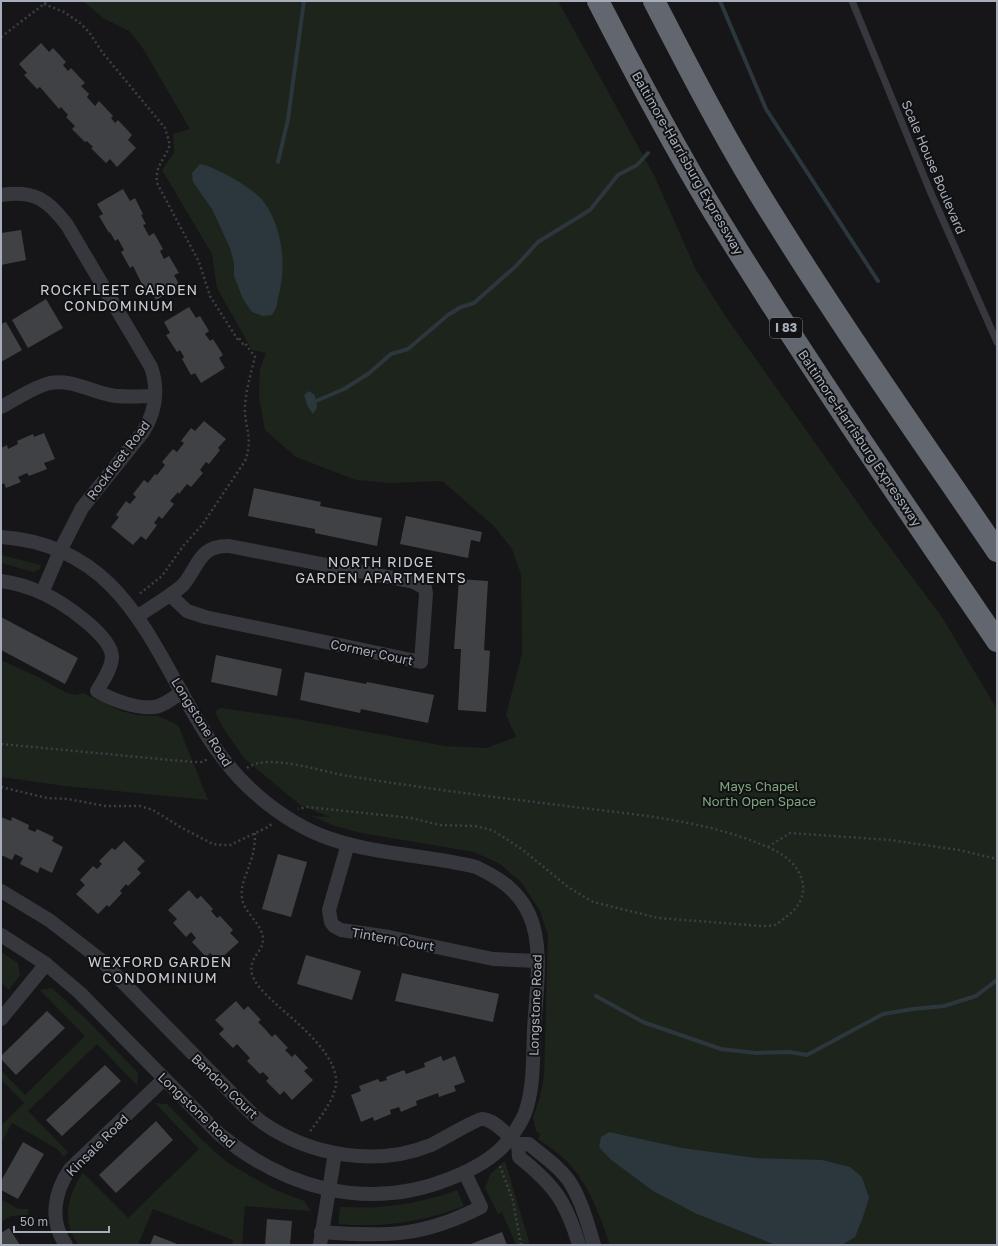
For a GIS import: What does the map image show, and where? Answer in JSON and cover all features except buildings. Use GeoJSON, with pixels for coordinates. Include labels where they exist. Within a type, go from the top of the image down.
{"type":"FeatureCollection","features":[{"type":"Feature","properties":{"kind":"highway","name":"Baltimore-Harrisburg Expressway"},"geometry":{"type":"LineString","coordinates":[[598,1],[643,90],[714,212],[768,299],[997,641]]}},
{"type":"Feature","properties":{"kind":"highway"},"geometry":{"type":"LineString","coordinates":[[654,1],[687,65],[757,189],[830,304],[997,551]]}},
{"type":"Feature","properties":{"kind":"street","name":"Rockfleet Road"},"geometry":{"type":"LineString","coordinates":[[1,195],[21,194],[40,198],[56,212],[67,225],[151,367],[155,379],[154,409],[143,432],[82,508],[60,551],[42,593]]}},
{"type":"Feature","properties":{"kind":"street"},"geometry":{"type":"LineString","coordinates":[[1,407],[40,386],[64,382],[110,395],[155,396]]}},
{"type":"Feature","properties":{"kind":"street","name":"Longstone Road"},"geometry":{"type":"LineString","coordinates":[[1,537],[33,542],[60,551],[85,563],[120,593],[138,616],[218,753],[236,776],[258,795],[277,818],[348,844],[372,850],[476,867],[495,876],[509,886],[520,898],[530,914],[535,932],[538,961],[530,1096],[526,1110],[514,1141],[465,1173],[426,1188],[404,1192],[358,1195],[328,1190],[293,1179],[266,1168],[240,1152],[218,1133],[103,1015],[46,964],[1,935]]}},
{"type":"Feature","properties":{"kind":"street","name":"Cormer Court"},"geometry":{"type":"LineString","coordinates":[[138,616],[170,595],[182,585],[202,556],[210,549],[218,546],[229,546],[414,582],[425,588],[426,594],[421,662],[205,617],[187,611],[170,595]]}},
{"type":"Feature","properties":{"kind":"street"},"geometry":{"type":"LineString","coordinates":[[1,581],[42,593],[64,606],[98,633],[110,649],[112,658],[110,667],[97,691],[118,701],[155,707],[164,704],[182,692]]}},
{"type":"Feature","properties":{"kind":"street","name":"Tintern Court"},"geometry":{"type":"LineString","coordinates":[[348,844],[329,910],[329,916],[334,926],[342,930],[389,937],[493,959],[538,961]]}},
{"type":"Feature","properties":{"kind":"street","name":"Bandon Court"},"geometry":{"type":"LineString","coordinates":[[1,891],[49,920],[101,960],[243,1105],[263,1123],[302,1144],[336,1153],[384,1156],[409,1152],[457,1132],[480,1119],[493,1123],[514,1141]]}},
{"type":"Feature","properties":{"kind":"street"},"geometry":{"type":"LineString","coordinates":[[1,1019],[46,964]]}},
{"type":"Feature","properties":{"kind":"street","name":"Kinsale Road"},"geometry":{"type":"LineString","coordinates":[[66,1245],[56,1225],[55,1212],[58,1188],[70,1169],[164,1079]]}},
{"type":"Feature","properties":{"kind":"street"},"geometry":{"type":"LineString","coordinates":[[579,1245],[567,1209],[560,1197],[543,1177],[519,1157],[514,1141],[529,1144],[559,1169],[571,1184],[594,1245]]}},
{"type":"Feature","properties":{"kind":"street"},"geometry":{"type":"LineString","coordinates":[[336,1153],[328,1190],[321,1238],[362,1235],[394,1235],[426,1230],[450,1222],[481,1207],[465,1173]]}},
{"type":"Feature","properties":{"kind":"lane","name":"Scale House Boulevard"},"geometry":{"type":"LineString","coordinates":[[852,1],[930,191],[997,342]]}},
{"type":"Feature","properties":{"kind":"path"},"geometry":{"type":"LineString","coordinates":[[1,37],[48,1]]}},
{"type":"Feature","properties":{"kind":"path"},"geometry":{"type":"LineString","coordinates":[[44,4],[64,12],[80,23],[126,82],[165,128],[170,145],[158,166],[156,174],[158,183],[199,262],[210,296],[238,340],[240,338],[255,357],[245,408],[250,438],[249,449],[245,461],[202,525],[184,545],[162,576],[138,595]]}},
{"type":"Feature","properties":{"kind":"path"},"geometry":{"type":"LineString","coordinates":[[1,744],[192,762],[202,762],[208,759]]}},
{"type":"Feature","properties":{"kind":"path"},"geometry":{"type":"LineString","coordinates":[[1,787],[47,798],[68,799],[105,806],[140,806],[153,810],[182,828],[218,845],[230,845],[255,833],[277,818],[307,807],[411,818],[440,825],[475,826],[494,831],[523,850],[568,887],[593,902],[658,918],[762,926],[775,925],[799,906],[804,890],[802,878],[793,864],[784,856],[767,847],[732,834],[689,822],[448,792],[346,776],[283,763],[260,763],[247,768]]}},
{"type":"Feature","properties":{"kind":"path"},"geometry":{"type":"LineString","coordinates":[[255,833],[255,846],[244,878],[242,898],[244,905],[260,930],[263,939],[252,964],[252,974],[261,990],[317,1043],[332,1064],[336,1076],[336,1087],[333,1095],[302,1144]]}},
{"type":"Feature","properties":{"kind":"path"},"geometry":{"type":"LineString","coordinates":[[767,847],[790,833],[890,840],[959,850],[997,859]]}},
{"type":"Feature","properties":{"kind":"path"},"geometry":{"type":"LineString","coordinates":[[494,1155],[506,1178],[513,1201],[521,1245]]}},
{"type":"Feature","properties":{"kind":"green space","name":"Mays Chapel North Open Space"},"geometry":{"type":"Polygon","coordinates":[[[83,1],[558,1],[655,177],[695,268],[724,314],[874,526],[942,617],[997,709],[997,1245],[610,1245],[597,1209],[585,1185],[561,1156],[538,1139],[540,1134],[536,1131],[533,1117],[540,1097],[544,1076],[548,935],[540,911],[522,883],[500,864],[474,852],[361,833],[335,826],[311,816],[330,817],[300,805],[244,758],[223,728],[215,712],[220,708],[291,718],[445,746],[486,748],[516,737],[506,715],[522,653],[521,575],[512,549],[494,526],[442,481],[392,483],[356,480],[296,457],[265,430],[259,396],[260,369],[266,353],[252,350],[217,288],[212,254],[162,170],[174,153],[173,134],[190,129],[142,47],[129,31],[103,18],[83,1]]]}},
{"type":"Feature","properties":{"kind":"green space"},"geometry":{"type":"Polygon","coordinates":[[[1,555],[41,565],[40,569],[33,572],[1,563],[1,555]]]}},
{"type":"Feature","properties":{"kind":"green space"},"geometry":{"type":"Polygon","coordinates":[[[1,660],[38,677],[67,693],[75,695],[83,693],[121,711],[137,715],[158,716],[178,725],[208,800],[65,786],[1,777],[1,660]]]}},
{"type":"Feature","properties":{"kind":"green space"},"geometry":{"type":"Polygon","coordinates":[[[1,952],[18,963],[20,975],[9,990],[1,982],[1,952]]]}},
{"type":"Feature","properties":{"kind":"green space"},"geometry":{"type":"Polygon","coordinates":[[[52,988],[87,1020],[138,1073],[137,1085],[97,1044],[28,1111],[68,1152],[64,1157],[57,1149],[12,1123],[1,1143],[1,1126],[24,1103],[1,1079],[1,1070],[25,1095],[85,1036],[40,990],[52,988]]]}},
{"type":"Feature","properties":{"kind":"green space"},"geometry":{"type":"Polygon","coordinates":[[[155,1103],[167,1104],[202,1140],[228,1163],[273,1189],[304,1201],[311,1211],[245,1206],[242,1245],[232,1245],[233,1240],[153,1209],[138,1245],[79,1245],[73,1237],[70,1228],[68,1209],[73,1190],[83,1173],[128,1218],[199,1149],[155,1103]]]}},
{"type":"Feature","properties":{"kind":"green space"},"geometry":{"type":"Polygon","coordinates":[[[505,1161],[530,1245],[516,1245],[502,1212],[498,1214],[485,1188],[491,1173],[505,1161]]]}},
{"type":"Feature","properties":{"kind":"green space"},"geometry":{"type":"Polygon","coordinates":[[[457,1190],[464,1206],[449,1212],[418,1220],[386,1224],[338,1224],[340,1207],[399,1205],[427,1199],[457,1190]]]}},
{"type":"Feature","properties":{"kind":"green space"},"geometry":{"type":"Polygon","coordinates":[[[1,1199],[18,1209],[28,1209],[28,1215],[11,1216],[1,1222],[1,1199]]]}},
{"type":"Feature","properties":{"kind":"shaded area"},"geometry":{"type":"Polygon","coordinates":[[[200,164],[215,169],[252,190],[259,196],[270,211],[279,235],[282,261],[281,286],[276,307],[272,315],[263,316],[252,312],[243,299],[234,276],[234,263],[230,248],[212,209],[193,182],[192,173],[200,164]]]}},
{"type":"Feature","properties":{"kind":"shaded area"},"geometry":{"type":"Polygon","coordinates":[[[309,391],[315,395],[317,408],[313,414],[308,407],[304,395],[309,391]]]}},
{"type":"Feature","properties":{"kind":"shaded area"},"geometry":{"type":"Polygon","coordinates":[[[609,1132],[682,1148],[756,1158],[822,1160],[850,1167],[862,1177],[869,1198],[855,1237],[842,1245],[776,1245],[697,1214],[653,1191],[610,1159],[599,1147],[601,1137],[609,1132]]]}},
{"type":"Feature","properties":{"kind":"waterway"},"geometry":{"type":"LineString","coordinates":[[278,162],[288,119],[304,1]]}},
{"type":"Feature","properties":{"kind":"waterway"},"geometry":{"type":"LineString","coordinates":[[720,1],[766,109],[878,281]]}},
{"type":"Feature","properties":{"kind":"waterway"},"geometry":{"type":"LineString","coordinates":[[316,401],[344,389],[368,374],[391,354],[408,349],[448,315],[461,307],[474,303],[516,266],[538,242],[590,210],[618,175],[637,165],[648,153]]}},
{"type":"Feature","properties":{"kind":"waterway"},"geometry":{"type":"LineString","coordinates":[[596,996],[643,1022],[721,1049],[756,1053],[789,1052],[807,1055],[883,1014],[944,1006],[976,996],[997,980]]}},
{"type":"Feature","properties":{"kind":"district","name":"ROCKFLEET GARDEN CONDOMINUM"},"geometry":{"type":"Point","coordinates":[119,298]}},
{"type":"Feature","properties":{"kind":"district","name":"NORTH RIDGE GARDEN APARTMENTS"},"geometry":{"type":"Point","coordinates":[381,570]}},
{"type":"Feature","properties":{"kind":"district","name":"WEXFORD GARDEN CONDOMINIUM"},"geometry":{"type":"Point","coordinates":[160,970]}}]}
